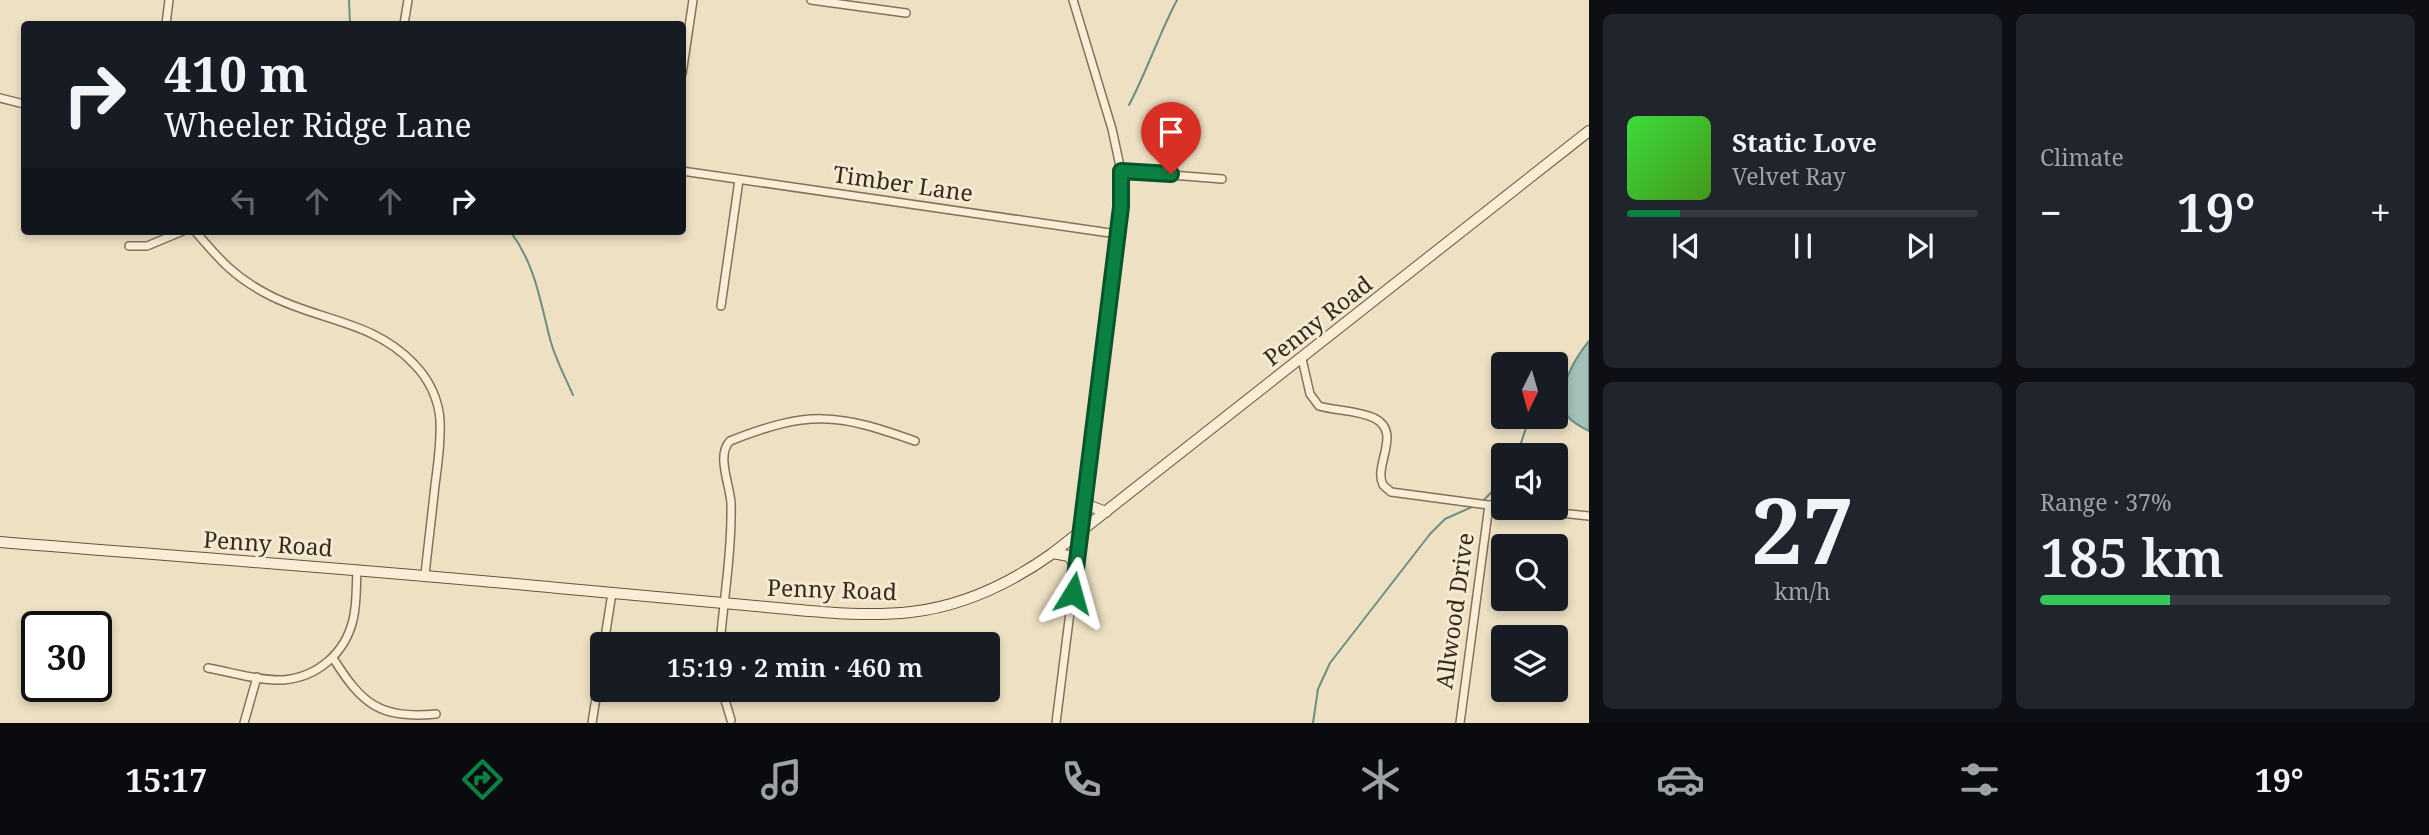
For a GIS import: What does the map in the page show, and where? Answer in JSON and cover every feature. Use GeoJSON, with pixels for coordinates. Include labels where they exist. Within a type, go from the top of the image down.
{"type":"FeatureCollection","features":[{"type":"Feature","properties":{"kind":"street"},"geometry":{"type":"LineString","coordinates":[[166,21],[169,0]]}},
{"type":"Feature","properties":{"kind":"street"},"geometry":{"type":"LineString","coordinates":[[404,21],[408,0]]}},
{"type":"Feature","properties":{"kind":"street"},"geometry":{"type":"LineString","coordinates":[[686,47],[693,0]]}},
{"type":"Feature","properties":{"kind":"street"},"geometry":{"type":"LineString","coordinates":[[811,0],[906,13]]}},
{"type":"Feature","properties":{"kind":"street"},"geometry":{"type":"LineString","coordinates":[[1056,723],[1121,207],[1121,171],[1112,129],[1073,0]]}},
{"type":"Feature","properties":{"kind":"street"},"geometry":{"type":"LineString","coordinates":[[0,98],[21,103]]}},
{"type":"Feature","properties":{"kind":"street","name":"Penny Road"},"geometry":{"type":"LineString","coordinates":[[0,542],[425,575],[724,604],[871,615],[914,612],[963,601],[1001,586],[1054,553],[1589,131]]}},
{"type":"Feature","properties":{"kind":"street"},"geometry":{"type":"LineString","coordinates":[[1121,171],[1222,179]]}},
{"type":"Feature","properties":{"kind":"street","name":"Timber Lane"},"geometry":{"type":"LineString","coordinates":[[686,172],[1117,234]]}},
{"type":"Feature","properties":{"kind":"street"},"geometry":{"type":"LineString","coordinates":[[721,306],[739,180]]}},
{"type":"Feature","properties":{"kind":"street"},"geometry":{"type":"LineString","coordinates":[[129,246],[147,246],[173,235]]}},
{"type":"Feature","properties":{"kind":"street"},"geometry":{"type":"LineString","coordinates":[[199,235],[232,272],[250,284],[270,296],[377,335],[401,350],[423,373],[434,393],[440,419],[425,575]]}},
{"type":"Feature","properties":{"kind":"street"},"geometry":{"type":"LineString","coordinates":[[1302,359],[1310,394],[1319,406],[1376,419],[1385,427],[1387,437],[1382,476],[1383,485],[1391,492],[1489,505]]}},
{"type":"Feature","properties":{"kind":"street"},"geometry":{"type":"LineString","coordinates":[[721,632],[731,502],[724,447],[730,440],[789,422],[822,417],[856,422],[915,441]]}},
{"type":"Feature","properties":{"kind":"street"},"geometry":{"type":"LineString","coordinates":[[1085,497],[1090,506],[1106,512]]}},
{"type":"Feature","properties":{"kind":"street","name":"Allwood Drive"},"geometry":{"type":"LineString","coordinates":[[1460,723],[1489,505]]}},
{"type":"Feature","properties":{"kind":"street"},"geometry":{"type":"LineString","coordinates":[[1568,514],[1589,516]]}},
{"type":"Feature","properties":{"kind":"street"},"geometry":{"type":"LineString","coordinates":[[1054,553],[1069,556],[1076,567]]}},
{"type":"Feature","properties":{"kind":"street"},"geometry":{"type":"LineString","coordinates":[[208,667],[282,680],[301,676],[334,658],[347,637],[353,620],[358,571]]}},
{"type":"Feature","properties":{"kind":"street"},"geometry":{"type":"LineString","coordinates":[[606,632],[612,593]]}},
{"type":"Feature","properties":{"kind":"street"},"geometry":{"type":"LineString","coordinates":[[334,658],[353,688],[375,706],[395,714],[436,714]]}},
{"type":"Feature","properties":{"kind":"street"},"geometry":{"type":"LineString","coordinates":[[244,723],[257,677]]}},
{"type":"Feature","properties":{"kind":"street"},"geometry":{"type":"LineString","coordinates":[[592,723],[595,702]]}},
{"type":"Feature","properties":{"kind":"street"},"geometry":{"type":"LineString","coordinates":[[726,702],[731,720]]}},
{"type":"Feature","properties":{"kind":"water"},"geometry":{"type":"Polygon","coordinates":[[[1589,341],[1589,431],[1568,417],[1568,376],[1589,341]]]}},
{"type":"Feature","properties":{"kind":"waterway"},"geometry":{"type":"LineString","coordinates":[[349,0],[350,21]]}},
{"type":"Feature","properties":{"kind":"waterway"},"geometry":{"type":"LineString","coordinates":[[1129,105],[1177,0]]}},
{"type":"Feature","properties":{"kind":"waterway"},"geometry":{"type":"LineString","coordinates":[[512,235],[531,269],[552,346],[573,395]]}},
{"type":"Feature","properties":{"kind":"waterway"},"geometry":{"type":"LineString","coordinates":[[1521,443],[1526,429]]}},
{"type":"Feature","properties":{"kind":"waterway"},"geometry":{"type":"LineString","coordinates":[[1482,502],[1491,493]]}},
{"type":"Feature","properties":{"kind":"waterway"},"geometry":{"type":"LineString","coordinates":[[1313,723],[1318,689],[1330,663],[1430,534],[1445,519],[1474,506]]}},
{"type":"Feature","properties":{"kind":"route"},"geometry":{"type":"LineString","coordinates":[[1073,593],[1121,207],[1121,171],[1171,174]]}}]}
